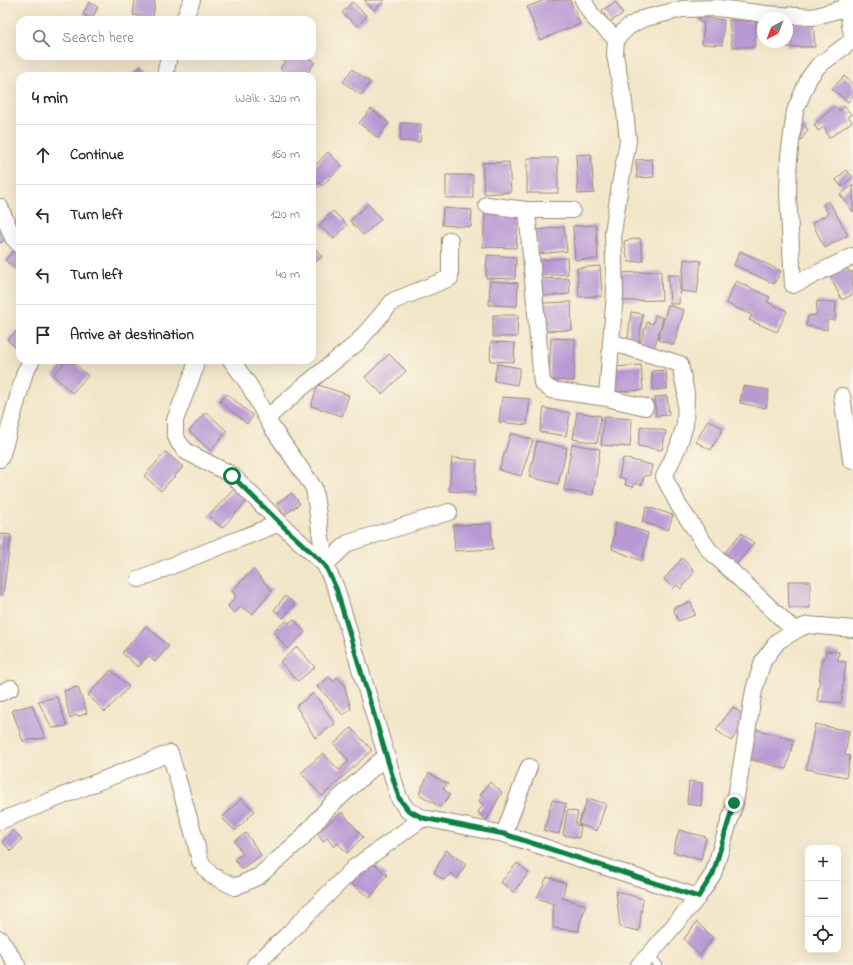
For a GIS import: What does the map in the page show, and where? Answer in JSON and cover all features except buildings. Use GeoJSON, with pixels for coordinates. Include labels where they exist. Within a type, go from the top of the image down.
{"type":"FeatureCollection","features":[{"type":"Feature","properties":{"kind":"street"},"geometry":{"type":"LineString","coordinates":[[186,16],[192,0]]}},
{"type":"Feature","properties":{"kind":"street"},"geometry":{"type":"LineString","coordinates":[[583,0],[593,17],[616,39]]}},
{"type":"Feature","properties":{"kind":"street"},"geometry":{"type":"LineString","coordinates":[[607,398],[615,293],[613,233],[628,141],[624,102],[615,55],[616,39],[628,27],[642,18],[682,9],[718,8],[766,14],[813,17],[847,4],[853,39],[818,66],[809,78],[795,111],[789,157],[788,194],[793,285],[853,256]]}},
{"type":"Feature","properties":{"kind":"street"},"geometry":{"type":"LineString","coordinates":[[167,72],[168,60]]}},
{"type":"Feature","properties":{"kind":"street"},"geometry":{"type":"LineString","coordinates":[[487,205],[527,210],[572,210]]}},
{"type":"Feature","properties":{"kind":"street"},"geometry":{"type":"LineString","coordinates":[[0,207],[13,238],[16,241]]}},
{"type":"Feature","properties":{"kind":"street"},"geometry":{"type":"LineString","coordinates":[[527,210],[542,383],[551,390],[607,398],[646,406]]}},
{"type":"Feature","properties":{"kind":"street"},"geometry":{"type":"LineString","coordinates":[[267,418],[357,343],[393,301],[450,278],[450,240]]}},
{"type":"Feature","properties":{"kind":"street"},"geometry":{"type":"LineString","coordinates":[[611,342],[680,364],[686,394],[685,425],[678,447],[664,477],[679,506],[709,550],[795,631]]}},
{"type":"Feature","properties":{"kind":"street"},"geometry":{"type":"LineString","coordinates":[[0,459],[25,372],[30,364]]}},
{"type":"Feature","properties":{"kind":"street"},"geometry":{"type":"LineString","coordinates":[[195,364],[175,420],[175,434],[179,443],[187,452],[232,476],[325,565]]}},
{"type":"Feature","properties":{"kind":"street"},"geometry":{"type":"LineString","coordinates":[[233,364],[249,385],[271,426],[314,488],[325,565],[336,588],[399,798],[408,810],[423,818],[504,834],[698,897]]}},
{"type":"Feature","properties":{"kind":"street"},"geometry":{"type":"LineString","coordinates":[[842,396],[851,460],[853,460]]}},
{"type":"Feature","properties":{"kind":"street"},"geometry":{"type":"LineString","coordinates":[[325,565],[348,543],[449,512]]}},
{"type":"Feature","properties":{"kind":"street"},"geometry":{"type":"LineString","coordinates":[[139,580],[280,523]]}},
{"type":"Feature","properties":{"kind":"street"},"geometry":{"type":"LineString","coordinates":[[649,962],[698,897],[713,874],[734,803],[754,690],[763,661],[778,641],[808,625],[853,629]]}},
{"type":"Feature","properties":{"kind":"street"},"geometry":{"type":"LineString","coordinates":[[0,821],[170,753],[195,839],[200,862],[211,875],[235,887],[260,876],[300,840],[329,807],[387,754]]}},
{"type":"Feature","properties":{"kind":"street"},"geometry":{"type":"LineString","coordinates":[[504,834],[529,767]]}},
{"type":"Feature","properties":{"kind":"street"},"geometry":{"type":"LineString","coordinates":[[256,965],[354,867],[423,818]]}},
{"type":"Feature","properties":{"kind":"street"},"geometry":{"type":"LineString","coordinates":[[0,939],[17,965]]}},
{"type":"Feature","properties":{"kind":"route"},"geometry":{"type":"LineString","coordinates":[[232,476],[325,565],[336,588],[399,798],[408,810],[423,818],[504,834],[698,897],[713,874],[734,803]]}}]}
